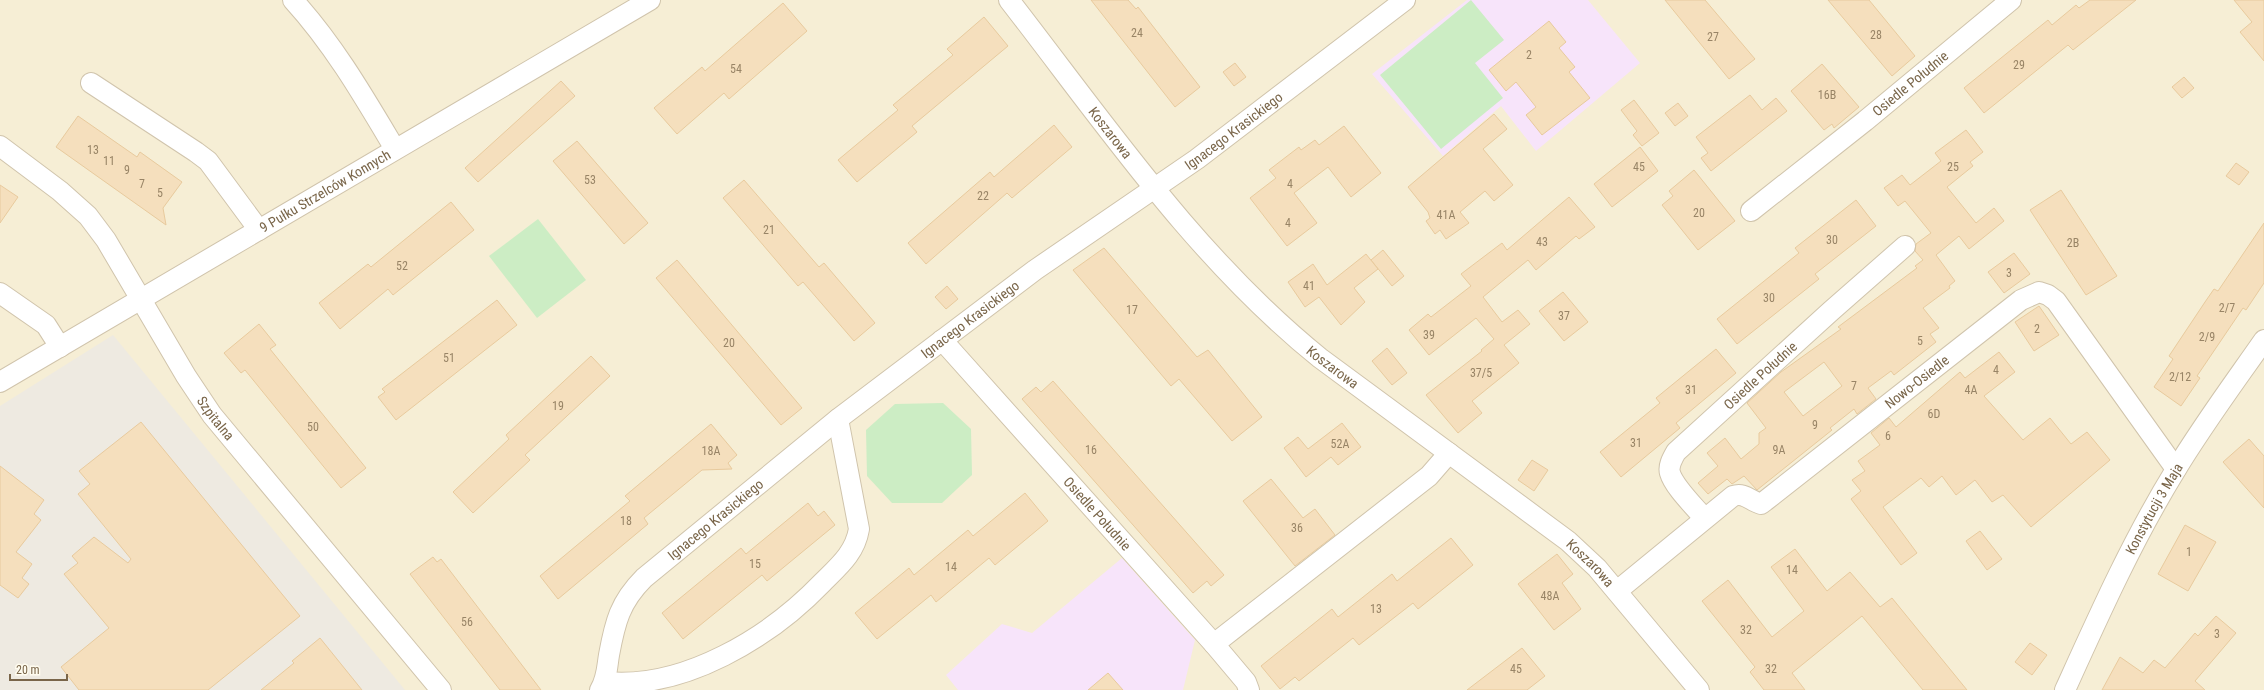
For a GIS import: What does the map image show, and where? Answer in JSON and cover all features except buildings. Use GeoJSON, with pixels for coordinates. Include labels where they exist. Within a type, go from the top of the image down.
{"type":"FeatureCollection","features":[{"type":"Feature","properties":{"kind":"street"},"geometry":{"type":"LineString","coordinates":[[293,0],[319,29],[356,84],[395,149]]}},
{"type":"Feature","properties":{"kind":"street","name":"9 Pułku Strzelców Konnych"},"geometry":{"type":"LineString","coordinates":[[0,382],[650,0]]}},
{"type":"Feature","properties":{"kind":"street","name":"Koszarowa"},"geometry":{"type":"LineString","coordinates":[[1010,0],[1181,222],[1282,327],[1320,358],[1568,541],[1597,568],[1699,690]]}},
{"type":"Feature","properties":{"kind":"street","name":"Ignacego Krasickiego"},"geometry":{"type":"LineString","coordinates":[[602,686],[613,632],[620,609],[633,589],[838,418],[1035,270],[1156,189],[1405,0]]}},
{"type":"Feature","properties":{"kind":"street","name":"Osiedle Południe"},"geometry":{"type":"LineString","coordinates":[[1751,211],[1865,121],[2011,0]]}},
{"type":"Feature","properties":{"kind":"street"},"geometry":{"type":"LineString","coordinates":[[91,83],[202,156],[258,230]]}},
{"type":"Feature","properties":{"kind":"street","name":"Szpitalna"},"geometry":{"type":"LineString","coordinates":[[0,146],[66,196],[88,216],[106,240],[186,376],[212,415],[441,690]]}},
{"type":"Feature","properties":{"kind":"street","name":"Osiedle Południe"},"geometry":{"type":"LineString","coordinates":[[1704,518],[1674,480],[1670,472],[1671,462],[1676,452],[1831,310],[1905,246]]}},
{"type":"Feature","properties":{"kind":"street","name":"Nowo-Osiedle"},"geometry":{"type":"LineString","coordinates":[[1616,591],[1704,518],[1733,496],[1739,494],[1761,504],[2021,300],[2039,292],[2048,295],[2056,301],[2176,469]]}},
{"type":"Feature","properties":{"kind":"street"},"geometry":{"type":"LineString","coordinates":[[0,293],[46,325],[60,347]]}},
{"type":"Feature","properties":{"kind":"street","name":"Osiedle Południe"},"geometry":{"type":"LineString","coordinates":[[942,340],[1214,644],[1246,682],[1249,690]]}},
{"type":"Feature","properties":{"kind":"street","name":"Konstytucji 3 Maja"},"geometry":{"type":"LineString","coordinates":[[2065,690],[2108,594],[2135,541],[2176,469],[2264,340]]}},
{"type":"Feature","properties":{"kind":"street"},"geometry":{"type":"LineString","coordinates":[[602,686],[654,682],[681,674],[720,659],[778,624],[808,597],[846,558],[857,542],[859,529],[838,418]]}},
{"type":"Feature","properties":{"kind":"street"},"geometry":{"type":"LineString","coordinates":[[1214,644],[1429,476],[1449,453]]}},
{"type":"Feature","properties":{"kind":"shaded area"},"geometry":{"type":"Polygon","coordinates":[[[0,0],[2264,0],[2264,690],[0,690],[0,0]]]}},
{"type":"Feature","properties":{"kind":"shaded area"},"geometry":{"type":"Polygon","coordinates":[[[1467,0],[1588,0],[1640,63],[1536,151],[1501,106],[1443,156],[1372,74],[1467,0]]]}},
{"type":"Feature","properties":{"kind":"shaded area"},"geometry":{"type":"Polygon","coordinates":[[[113,335],[405,690],[0,690],[0,406],[113,335]]]}},
{"type":"Feature","properties":{"kind":"shaded area"},"geometry":{"type":"Polygon","coordinates":[[[1122,558],[1195,640],[1183,690],[958,690],[946,675],[1002,624],[1032,633],[1122,558]]]}},
{"type":"Feature","properties":{"kind":"green space"},"geometry":{"type":"Polygon","coordinates":[[[1471,0],[1504,40],[1475,63],[1503,98],[1441,149],[1380,75],[1471,0]]]}},
{"type":"Feature","properties":{"kind":"green space"},"geometry":{"type":"Polygon","coordinates":[[[538,219],[586,280],[537,318],[489,256],[538,219]]]}},
{"type":"Feature","properties":{"kind":"green space"},"geometry":{"type":"Polygon","coordinates":[[[943,403],[971,429],[972,475],[942,503],[892,503],[867,476],[866,430],[895,404],[943,403]]]}}]}
